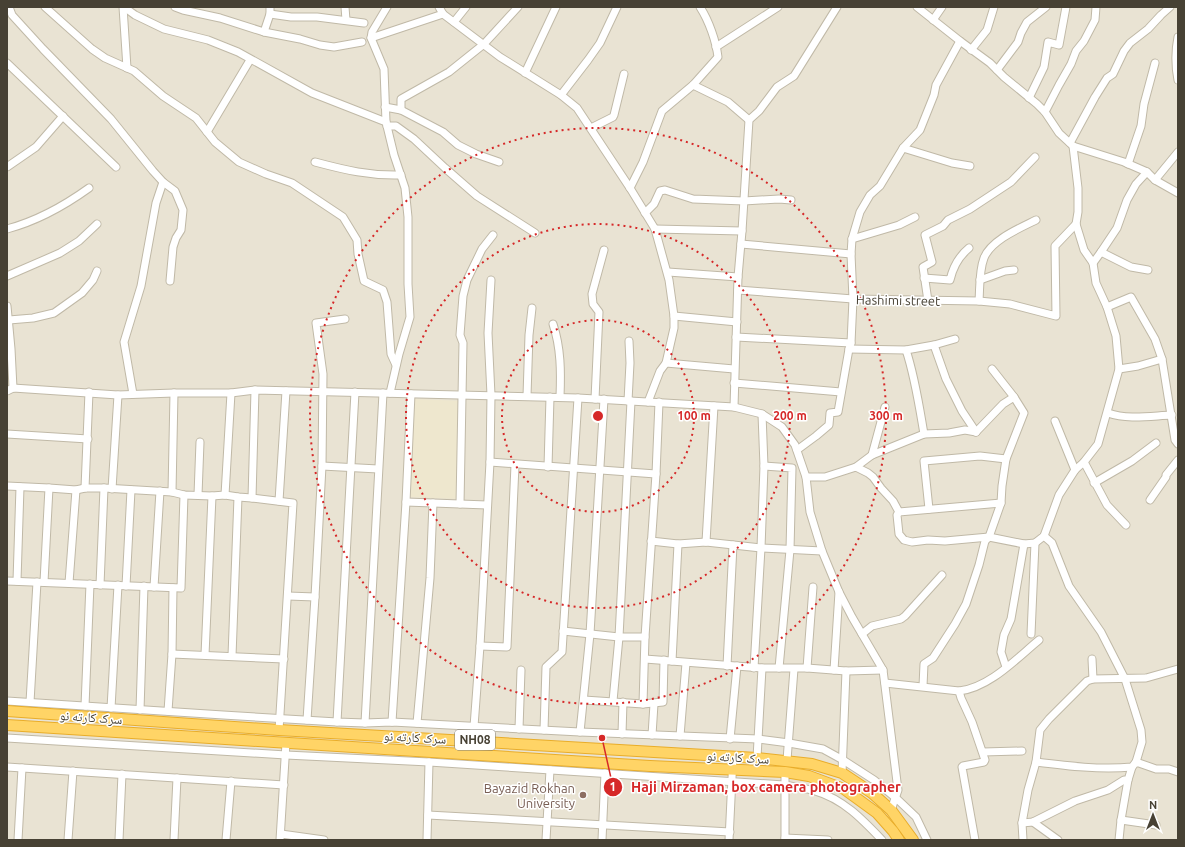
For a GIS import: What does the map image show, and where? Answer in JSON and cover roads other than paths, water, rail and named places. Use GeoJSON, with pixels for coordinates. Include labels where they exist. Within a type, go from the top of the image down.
{"type":"FeatureCollection","features":[{"type":"Feature","properties":{"kind":"highway","name":"سرک کارته نو"},"geometry":{"type":"LineString","coordinates":[[7,711],[279,730],[473,740],[787,760],[812,764],[842,773],[872,793],[891,810],[913,840]]}},
{"type":"Feature","properties":{"kind":"highway","name":"سرک کارته نو"},"geometry":{"type":"LineString","coordinates":[[7,724],[286,743],[785,772],[809,776],[844,789],[877,813],[899,840]]}},
{"type":"Feature","properties":{"kind":"street"},"geometry":{"type":"LineString","coordinates":[[8,7],[12,15],[43,49],[111,119],[163,182],[175,191],[183,210],[181,230],[173,247],[170,281]]}},
{"type":"Feature","properties":{"kind":"street"},"geometry":{"type":"LineString","coordinates":[[45,7],[104,58],[134,72],[163,96],[196,118],[215,142],[239,162],[266,174],[292,183],[343,218],[357,240],[358,254],[364,281],[383,290],[387,302],[391,354],[396,364]]}},
{"type":"Feature","properties":{"kind":"street"},"geometry":{"type":"LineString","coordinates":[[123,7],[126,68]]}},
{"type":"Feature","properties":{"kind":"street"},"geometry":{"type":"LineString","coordinates":[[123,7],[135,15],[164,29],[208,40],[238,52],[312,93],[386,124],[396,126],[414,139],[477,196],[535,233]]}},
{"type":"Feature","properties":{"kind":"street"},"geometry":{"type":"LineString","coordinates":[[175,7],[220,18],[264,32],[300,39],[320,45],[334,47],[362,42]]}},
{"type":"Feature","properties":{"kind":"street"},"geometry":{"type":"LineString","coordinates":[[345,7],[346,20]]}},
{"type":"Feature","properties":{"kind":"street"},"geometry":{"type":"LineString","coordinates":[[365,723],[378,469],[387,393],[410,316],[408,284],[408,217],[405,188],[386,124],[384,69],[371,38],[372,32],[387,7]]}},
{"type":"Feature","properties":{"kind":"street"},"geometry":{"type":"LineString","coordinates":[[454,22],[466,7]]}},
{"type":"Feature","properties":{"kind":"street"},"geometry":{"type":"LineString","coordinates":[[401,110],[400,101],[403,97],[449,72],[484,44],[518,7]]}},
{"type":"Feature","properties":{"kind":"street"},"geometry":{"type":"LineString","coordinates":[[525,73],[556,7]]}},
{"type":"Feature","properties":{"kind":"street"},"geometry":{"type":"LineString","coordinates":[[561,95],[596,48],[617,7]]}},
{"type":"Feature","properties":{"kind":"street"},"geometry":{"type":"LineString","coordinates":[[630,188],[643,162],[662,111],[693,85],[718,57],[716,47],[700,7]]}},
{"type":"Feature","properties":{"kind":"street"},"geometry":{"type":"LineString","coordinates":[[716,47],[778,7]]}},
{"type":"Feature","properties":{"kind":"street"},"geometry":{"type":"LineString","coordinates":[[734,407],[738,277],[749,120],[759,111],[777,87],[794,76],[837,7]]}},
{"type":"Feature","properties":{"kind":"street"},"geometry":{"type":"LineString","coordinates":[[917,7],[971,50],[990,63],[1045,112],[1059,133],[1071,144],[1099,153],[1147,172],[1155,180],[1178,194]]}},
{"type":"Feature","properties":{"kind":"street"},"geometry":{"type":"LineString","coordinates":[[933,20],[942,7]]}},
{"type":"Feature","properties":{"kind":"street"},"geometry":{"type":"LineString","coordinates":[[971,50],[987,30],[994,7]]}},
{"type":"Feature","properties":{"kind":"street"},"geometry":{"type":"LineString","coordinates":[[997,70],[1018,42],[1027,22],[1046,7]]}},
{"type":"Feature","properties":{"kind":"street"},"geometry":{"type":"LineString","coordinates":[[1029,98],[1044,67],[1048,42],[1059,45],[1066,7]]}},
{"type":"Feature","properties":{"kind":"street"},"geometry":{"type":"LineString","coordinates":[[1045,112],[1071,64],[1076,51],[1095,20],[1096,7]]}},
{"type":"Feature","properties":{"kind":"street"},"geometry":{"type":"LineString","coordinates":[[856,467],[873,477],[893,501],[899,512],[897,515],[898,534],[904,540],[912,542],[928,540],[945,542],[989,537],[1024,544],[1035,543],[1044,536],[1060,495],[1075,470],[1084,462],[1098,444],[1108,413],[1119,369],[1116,336],[1107,307],[1096,283],[1093,263],[1084,250],[1076,224],[1078,212],[1078,188],[1071,144],[1095,97],[1107,78],[1113,74],[1124,51],[1130,43],[1148,30],[1170,7]]}},
{"type":"Feature","properties":{"kind":"street"},"geometry":{"type":"LineString","coordinates":[[371,38],[441,10],[454,22],[500,57],[561,95],[577,108],[630,188],[655,229],[662,257],[668,272],[674,316],[674,328],[666,364],[660,371],[648,402]]}},
{"type":"Feature","properties":{"kind":"street"},"geometry":{"type":"LineString","coordinates":[[264,32],[270,11],[290,17],[317,17],[364,22]]}},
{"type":"Feature","properties":{"kind":"street"},"geometry":{"type":"LineString","coordinates":[[1178,37],[1176,50],[1178,80]]}},
{"type":"Feature","properties":{"kind":"street"},"geometry":{"type":"LineString","coordinates":[[797,450],[829,424],[830,413],[838,412],[850,346],[853,299],[851,254],[852,239],[860,212],[870,196],[880,186],[903,148],[920,130],[934,95],[936,85],[960,41]]}},
{"type":"Feature","properties":{"kind":"street"},"geometry":{"type":"LineString","coordinates":[[207,132],[250,60]]}},
{"type":"Feature","properties":{"kind":"street"},"geometry":{"type":"LineString","coordinates":[[7,63],[116,167]]}},
{"type":"Feature","properties":{"kind":"street"},"geometry":{"type":"LineString","coordinates":[[1128,164],[1141,126],[1144,104],[1156,63]]}},
{"type":"Feature","properties":{"kind":"street"},"geometry":{"type":"LineString","coordinates":[[590,128],[613,118],[624,74]]}},
{"type":"Feature","properties":{"kind":"street"},"geometry":{"type":"LineString","coordinates":[[693,85],[728,102],[749,120]]}},
{"type":"Feature","properties":{"kind":"street"},"geometry":{"type":"LineString","coordinates":[[385,107],[401,110],[443,132],[458,145],[476,154],[499,162]]}},
{"type":"Feature","properties":{"kind":"street"},"geometry":{"type":"LineString","coordinates":[[7,167],[36,146],[63,116]]}},
{"type":"Feature","properties":{"kind":"street"},"geometry":{"type":"LineString","coordinates":[[903,148],[952,163],[970,166]]}},
{"type":"Feature","properties":{"kind":"street"},"geometry":{"type":"LineString","coordinates":[[1155,180],[1178,152]]}},
{"type":"Feature","properties":{"kind":"street"},"geometry":{"type":"LineString","coordinates":[[928,301],[923,267],[932,262],[925,235],[943,226],[948,220],[970,209],[1011,182],[1035,157]]}},
{"type":"Feature","properties":{"kind":"street"},"geometry":{"type":"LineString","coordinates":[[316,162],[343,170],[400,175]]}},
{"type":"Feature","properties":{"kind":"street"},"geometry":{"type":"LineString","coordinates":[[1093,263],[1102,252],[1117,228],[1127,200],[1136,184],[1147,172]]}},
{"type":"Feature","properties":{"kind":"street"},"geometry":{"type":"LineString","coordinates":[[133,394],[124,342],[141,286],[156,203],[163,182]]}},
{"type":"Feature","properties":{"kind":"street"},"geometry":{"type":"LineString","coordinates":[[7,229],[45,216],[74,199],[89,188]]}},
{"type":"Feature","properties":{"kind":"street"},"geometry":{"type":"LineString","coordinates":[[645,213],[654,204],[660,191],[665,190],[693,199],[744,201],[779,199],[791,200]]}},
{"type":"Feature","properties":{"kind":"street"},"geometry":{"type":"LineString","coordinates":[[852,239],[899,225],[915,217]]}},
{"type":"Feature","properties":{"kind":"street"},"geometry":{"type":"LineString","coordinates":[[978,301],[984,257],[995,244],[1005,236],[1036,220]]}},
{"type":"Feature","properties":{"kind":"street"},"geometry":{"type":"LineString","coordinates":[[7,276],[60,253],[79,241],[98,224]]}},
{"type":"Feature","properties":{"kind":"street","name":"Hashimi street"},"geometry":{"type":"LineString","coordinates":[[738,290],[853,299],[978,301],[1010,304],[1056,316],[1055,246],[1076,224]]}},
{"type":"Feature","properties":{"kind":"street"},"geometry":{"type":"LineString","coordinates":[[655,229],[742,231]]}},
{"type":"Feature","properties":{"kind":"street"},"geometry":{"type":"LineString","coordinates":[[460,504],[463,342],[460,335],[463,296],[467,280],[482,249],[493,236]]}},
{"type":"Feature","properties":{"kind":"street"},"geometry":{"type":"LineString","coordinates":[[741,244],[851,254]]}},
{"type":"Feature","properties":{"kind":"street"},"geometry":{"type":"LineString","coordinates":[[924,278],[950,280],[960,255],[969,248]]}},
{"type":"Feature","properties":{"kind":"street"},"geometry":{"type":"LineString","coordinates":[[595,399],[598,312],[593,304],[592,294],[604,250]]}},
{"type":"Feature","properties":{"kind":"street"},"geometry":{"type":"LineString","coordinates":[[1102,252],[1131,267],[1148,270]]}},
{"type":"Feature","properties":{"kind":"street"},"geometry":{"type":"LineString","coordinates":[[980,280],[1005,271],[1014,270]]}},
{"type":"Feature","properties":{"kind":"street"},"geometry":{"type":"LineString","coordinates":[[97,271],[93,280],[82,293],[54,313],[33,318],[8,313],[10,390],[118,394],[231,393],[255,390],[323,391],[604,399],[734,407],[762,414],[782,427],[797,450],[806,477],[810,512],[822,551],[839,592],[883,670],[898,790],[891,810]]}},
{"type":"Feature","properties":{"kind":"street"},"geometry":{"type":"LineString","coordinates":[[668,272],[738,277]]}},
{"type":"Feature","properties":{"kind":"street"},"geometry":{"type":"LineString","coordinates":[[473,740],[480,646],[490,462],[491,395],[488,333],[491,280]]}},
{"type":"Feature","properties":{"kind":"street"},"geometry":{"type":"LineString","coordinates":[[1107,307],[1130,297],[1155,339],[1162,359],[1176,440],[1178,444]]}},
{"type":"Feature","properties":{"kind":"street"},"geometry":{"type":"LineString","coordinates":[[527,396],[529,335],[532,308]]}},
{"type":"Feature","properties":{"kind":"street"},"geometry":{"type":"LineString","coordinates":[[674,316],[737,322]]}},
{"type":"Feature","properties":{"kind":"street"},"geometry":{"type":"LineString","coordinates":[[307,720],[322,466],[323,374],[316,323],[345,319]]}},
{"type":"Feature","properties":{"kind":"street"},"geometry":{"type":"LineString","coordinates":[[553,324],[559,348],[561,373],[560,397]]}},
{"type":"Feature","properties":{"kind":"street"},"geometry":{"type":"LineString","coordinates":[[736,337],[906,350],[934,345],[955,339]]}},
{"type":"Feature","properties":{"kind":"street"},"geometry":{"type":"LineString","coordinates":[[613,701],[619,637],[628,473],[630,401],[629,341]]}},
{"type":"Feature","properties":{"kind":"street"},"geometry":{"type":"LineString","coordinates":[[934,345],[946,379],[962,411],[976,432]]}},
{"type":"Feature","properties":{"kind":"street"},"geometry":{"type":"LineString","coordinates":[[906,350],[918,393],[924,434]]}},
{"type":"Feature","properties":{"kind":"street"},"geometry":{"type":"LineString","coordinates":[[1119,369],[1138,366],[1162,359]]}},
{"type":"Feature","properties":{"kind":"street"},"geometry":{"type":"LineString","coordinates":[[666,364],[734,369]]}},
{"type":"Feature","properties":{"kind":"street"},"geometry":{"type":"LineString","coordinates":[[923,686],[924,664],[933,658],[966,604],[985,541],[989,537],[1001,503],[1006,459],[1024,414],[1014,397],[992,369]]}},
{"type":"Feature","properties":{"kind":"street"},"geometry":{"type":"LineString","coordinates":[[734,383],[841,392]]}},
{"type":"Feature","properties":{"kind":"street"},"geometry":{"type":"LineString","coordinates":[[252,498],[255,390]]}},
{"type":"Feature","properties":{"kind":"street"},"geometry":{"type":"LineString","coordinates":[[279,501],[286,391]]}},
{"type":"Feature","properties":{"kind":"street"},"geometry":{"type":"LineString","coordinates":[[86,488],[89,392]]}},
{"type":"Feature","properties":{"kind":"street"},"geometry":{"type":"LineString","coordinates":[[338,722],[355,392]]}},
{"type":"Feature","properties":{"kind":"street"},"geometry":{"type":"LineString","coordinates":[[172,492],[174,393]]}},
{"type":"Feature","properties":{"kind":"street"},"geometry":{"type":"LineString","coordinates":[[225,495],[231,393]]}},
{"type":"Feature","properties":{"kind":"street"},"geometry":{"type":"LineString","coordinates":[[112,489],[118,394]]}},
{"type":"Feature","properties":{"kind":"street"},"geometry":{"type":"LineString","coordinates":[[392,722],[406,502],[411,394]]}},
{"type":"Feature","properties":{"kind":"street"},"geometry":{"type":"LineString","coordinates":[[548,467],[550,397]]}},
{"type":"Feature","properties":{"kind":"street"},"geometry":{"type":"LineString","coordinates":[[976,432],[1003,404],[1014,397]]}},
{"type":"Feature","properties":{"kind":"street"},"geometry":{"type":"LineString","coordinates":[[544,730],[546,668],[562,652],[578,398]]}},
{"type":"Feature","properties":{"kind":"street"},"geometry":{"type":"LineString","coordinates":[[580,732],[590,634],[604,399]]}},
{"type":"Feature","properties":{"kind":"street"},"geometry":{"type":"LineString","coordinates":[[643,704],[645,636],[656,474],[659,402]]}},
{"type":"Feature","properties":{"kind":"street"},"geometry":{"type":"LineString","coordinates":[[706,542],[714,406]]}},
{"type":"Feature","properties":{"kind":"street"},"geometry":{"type":"LineString","coordinates":[[872,455],[885,407]]}},
{"type":"Feature","properties":{"kind":"street"},"geometry":{"type":"LineString","coordinates":[[1108,413],[1115,416],[1133,418],[1172,414]]}},
{"type":"Feature","properties":{"kind":"street"},"geometry":{"type":"LineString","coordinates":[[754,668],[764,466],[762,414]]}},
{"type":"Feature","properties":{"kind":"street"},"geometry":{"type":"LineString","coordinates":[[1055,421],[1075,470]]}},
{"type":"Feature","properties":{"kind":"street"},"geometry":{"type":"LineString","coordinates":[[806,477],[825,477],[856,467],[872,455],[924,434],[950,433],[965,430],[976,432]]}},
{"type":"Feature","properties":{"kind":"street"},"geometry":{"type":"LineString","coordinates":[[7,434],[88,439]]}},
{"type":"Feature","properties":{"kind":"street"},"geometry":{"type":"LineString","coordinates":[[198,495],[200,442]]}},
{"type":"Feature","properties":{"kind":"street"},"geometry":{"type":"LineString","coordinates":[[1094,482],[1132,461],[1156,444]]}},
{"type":"Feature","properties":{"kind":"street"},"geometry":{"type":"LineString","coordinates":[[929,509],[924,461],[980,456],[1006,459]]}},
{"type":"Feature","properties":{"kind":"street"},"geometry":{"type":"LineString","coordinates":[[1150,500],[1166,475],[1178,460]]}},
{"type":"Feature","properties":{"kind":"street"},"geometry":{"type":"LineString","coordinates":[[490,462],[656,474]]}},
{"type":"Feature","properties":{"kind":"street"},"geometry":{"type":"LineString","coordinates":[[1084,462],[1107,505],[1126,525]]}},
{"type":"Feature","properties":{"kind":"street"},"geometry":{"type":"LineString","coordinates":[[480,646],[507,647],[515,465]]}},
{"type":"Feature","properties":{"kind":"street"},"geometry":{"type":"LineString","coordinates":[[322,466],[378,469]]}},
{"type":"Feature","properties":{"kind":"street"},"geometry":{"type":"LineString","coordinates":[[764,466],[792,468],[790,550],[779,668]]}},
{"type":"Feature","properties":{"kind":"street"},"geometry":{"type":"LineString","coordinates":[[7,486],[76,490],[86,488],[104,488],[160,491],[184,495],[225,495],[293,503],[279,730]]}},
{"type":"Feature","properties":{"kind":"street"},"geometry":{"type":"LineString","coordinates":[[17,581],[20,487]]}},
{"type":"Feature","properties":{"kind":"street"},"geometry":{"type":"LineString","coordinates":[[30,702],[49,488]]}},
{"type":"Feature","properties":{"kind":"street"},"geometry":{"type":"LineString","coordinates":[[100,585],[104,488]]}},
{"type":"Feature","properties":{"kind":"street"},"geometry":{"type":"LineString","coordinates":[[70,583],[76,490]]}},
{"type":"Feature","properties":{"kind":"street"},"geometry":{"type":"LineString","coordinates":[[111,708],[131,490]]}},
{"type":"Feature","properties":{"kind":"street"},"geometry":{"type":"LineString","coordinates":[[154,587],[160,491]]}},
{"type":"Feature","properties":{"kind":"street"},"geometry":{"type":"LineString","coordinates":[[7,581],[181,588],[184,495]]}},
{"type":"Feature","properties":{"kind":"street"},"geometry":{"type":"LineString","coordinates":[[205,655],[212,496]]}},
{"type":"Feature","properties":{"kind":"street"},"geometry":{"type":"LineString","coordinates":[[232,656],[238,497]]}},
{"type":"Feature","properties":{"kind":"street"},"geometry":{"type":"LineString","coordinates":[[406,502],[487,505]]}},
{"type":"Feature","properties":{"kind":"street"},"geometry":{"type":"LineString","coordinates":[[417,723],[430,578],[433,503]]}},
{"type":"Feature","properties":{"kind":"street"},"geometry":{"type":"LineString","coordinates":[[899,512],[1001,503]]}},
{"type":"Feature","properties":{"kind":"street"},"geometry":{"type":"LineString","coordinates":[[1044,536],[1052,543],[1069,586],[1101,632],[1125,679],[1141,730],[1142,742],[1128,780],[1121,820],[1120,840]]}},
{"type":"Feature","properties":{"kind":"street"},"geometry":{"type":"LineString","coordinates":[[651,541],[678,544],[706,542],[761,548],[822,551]]}},
{"type":"Feature","properties":{"kind":"street"},"geometry":{"type":"LineString","coordinates":[[1031,634],[1035,543]]}},
{"type":"Feature","properties":{"kind":"street"},"geometry":{"type":"LineString","coordinates":[[672,661],[678,544]]}},
{"type":"Feature","properties":{"kind":"street"},"geometry":{"type":"LineString","coordinates":[[1006,667],[1001,652],[1004,635],[1012,612],[1024,544]]}},
{"type":"Feature","properties":{"kind":"street"},"geometry":{"type":"LineString","coordinates":[[727,666],[733,545]]}},
{"type":"Feature","properties":{"kind":"street"},"geometry":{"type":"LineString","coordinates":[[862,634],[872,626],[901,619],[942,575]]}},
{"type":"Feature","properties":{"kind":"street"},"geometry":{"type":"LineString","coordinates":[[85,706],[90,584]]}},
{"type":"Feature","properties":{"kind":"street"},"geometry":{"type":"LineString","coordinates":[[140,710],[144,586]]}},
{"type":"Feature","properties":{"kind":"street"},"geometry":{"type":"LineString","coordinates":[[807,668],[813,587]]}},
{"type":"Feature","properties":{"kind":"street"},"geometry":{"type":"LineString","coordinates":[[168,711],[172,654],[173,588]]}},
{"type":"Feature","properties":{"kind":"street"},"geometry":{"type":"LineString","coordinates":[[834,670],[839,592]]}},
{"type":"Feature","properties":{"kind":"street"},"geometry":{"type":"LineString","coordinates":[[288,596],[315,597]]}},
{"type":"Feature","properties":{"kind":"street"},"geometry":{"type":"LineString","coordinates":[[563,631],[619,637],[645,636]]}},
{"type":"Feature","properties":{"kind":"street"},"geometry":{"type":"LineString","coordinates":[[885,683],[959,691],[969,690],[990,680],[1039,640]]}},
{"type":"Feature","properties":{"kind":"street"},"geometry":{"type":"LineString","coordinates":[[172,654],[284,659]]}},
{"type":"Feature","properties":{"kind":"street"},"geometry":{"type":"LineString","coordinates":[[1092,659],[1093,679]]}},
{"type":"Feature","properties":{"kind":"street"},"geometry":{"type":"LineString","coordinates":[[645,660],[664,660],[754,668],[807,668],[846,671],[883,670]]}},
{"type":"Feature","properties":{"kind":"street"},"geometry":{"type":"LineString","coordinates":[[584,700],[643,704],[664,702],[664,660]]}},
{"type":"Feature","properties":{"kind":"street"},"geometry":{"type":"LineString","coordinates":[[680,736],[686,663]]}},
{"type":"Feature","properties":{"kind":"street"},"geometry":{"type":"LineString","coordinates":[[730,739],[737,666]]}},
{"type":"Feature","properties":{"kind":"street"},"geometry":{"type":"LineString","coordinates":[[757,758],[762,668]]}},
{"type":"Feature","properties":{"kind":"street"},"geometry":{"type":"LineString","coordinates":[[787,760],[794,669]]}},
{"type":"Feature","properties":{"kind":"street"},"geometry":{"type":"LineString","coordinates":[[1023,840],[1022,823],[1028,790],[1036,762],[1041,728],[1087,681],[1093,679],[1146,678],[1178,669]]}},
{"type":"Feature","properties":{"kind":"street"},"geometry":{"type":"LineString","coordinates":[[519,728],[521,670]]}},
{"type":"Feature","properties":{"kind":"street"},"geometry":{"type":"LineString","coordinates":[[842,773],[846,671]]}},
{"type":"Feature","properties":{"kind":"street"},"geometry":{"type":"LineString","coordinates":[[959,691],[972,722],[985,760],[984,762],[962,767],[975,840]]}},
{"type":"Feature","properties":{"kind":"street"},"geometry":{"type":"LineString","coordinates":[[7,701],[338,722],[474,725],[580,732],[758,739],[789,743],[823,749],[874,780],[916,817],[927,840]]}},
{"type":"Feature","properties":{"kind":"street"},"geometry":{"type":"LineString","coordinates":[[622,734],[623,702]]}},
{"type":"Feature","properties":{"kind":"street"},"geometry":{"type":"LineString","coordinates":[[652,735],[654,704]]}},
{"type":"Feature","properties":{"kind":"street"},"geometry":{"type":"LineString","coordinates":[[7,738],[429,762],[784,785],[815,791],[839,801],[860,817],[882,840]]}},
{"type":"Feature","properties":{"kind":"street"},"geometry":{"type":"LineString","coordinates":[[286,743],[280,837],[324,840]]}},
{"type":"Feature","properties":{"kind":"street"},"geometry":{"type":"LineString","coordinates":[[983,752],[1022,751]]}},
{"type":"Feature","properties":{"kind":"street"},"geometry":{"type":"LineString","coordinates":[[428,815],[603,825],[729,836],[733,757]]}},
{"type":"Feature","properties":{"kind":"street"},"geometry":{"type":"LineString","coordinates":[[427,840],[429,762]]}},
{"type":"Feature","properties":{"kind":"street"},"geometry":{"type":"LineString","coordinates":[[1036,762],[1095,768],[1134,765],[1156,769],[1169,769],[1178,772]]}},
{"type":"Feature","properties":{"kind":"street"},"geometry":{"type":"LineString","coordinates":[[7,767],[284,785]]}},
{"type":"Feature","properties":{"kind":"street"},"geometry":{"type":"LineString","coordinates":[[18,840],[22,768]]}},
{"type":"Feature","properties":{"kind":"street"},"geometry":{"type":"LineString","coordinates":[[546,840],[550,770]]}},
{"type":"Feature","properties":{"kind":"street"},"geometry":{"type":"LineString","coordinates":[[68,840],[73,771]]}},
{"type":"Feature","properties":{"kind":"street"},"geometry":{"type":"LineString","coordinates":[[785,772],[785,839],[828,840]]}},
{"type":"Feature","properties":{"kind":"street"},"geometry":{"type":"LineString","coordinates":[[602,840],[605,773]]}},
{"type":"Feature","properties":{"kind":"street"},"geometry":{"type":"LineString","coordinates":[[119,840],[122,774]]}},
{"type":"Feature","properties":{"kind":"street"},"geometry":{"type":"LineString","coordinates":[[174,840],[177,778]]}},
{"type":"Feature","properties":{"kind":"street"},"geometry":{"type":"LineString","coordinates":[[1022,823],[1032,822],[1075,801],[1108,790],[1124,780],[1128,780]]}},
{"type":"Feature","properties":{"kind":"street"},"geometry":{"type":"LineString","coordinates":[[226,840],[231,781]]}},
{"type":"Feature","properties":{"kind":"street"},"geometry":{"type":"LineString","coordinates":[[1121,820],[1156,825]]}},
{"type":"Feature","properties":{"kind":"street"},"geometry":{"type":"LineString","coordinates":[[1032,822],[1058,840]]}},
{"type":"Feature","properties":{"kind":"place","name":"Haji Mirzaman, box camera photographer"},"geometry":{"type":"Point","coordinates":[602,738]}},
{"type":"Feature","properties":{"kind":"place","name":"Bayazid Rokhan University"},"geometry":{"type":"Point","coordinates":[583,795]}}]}
